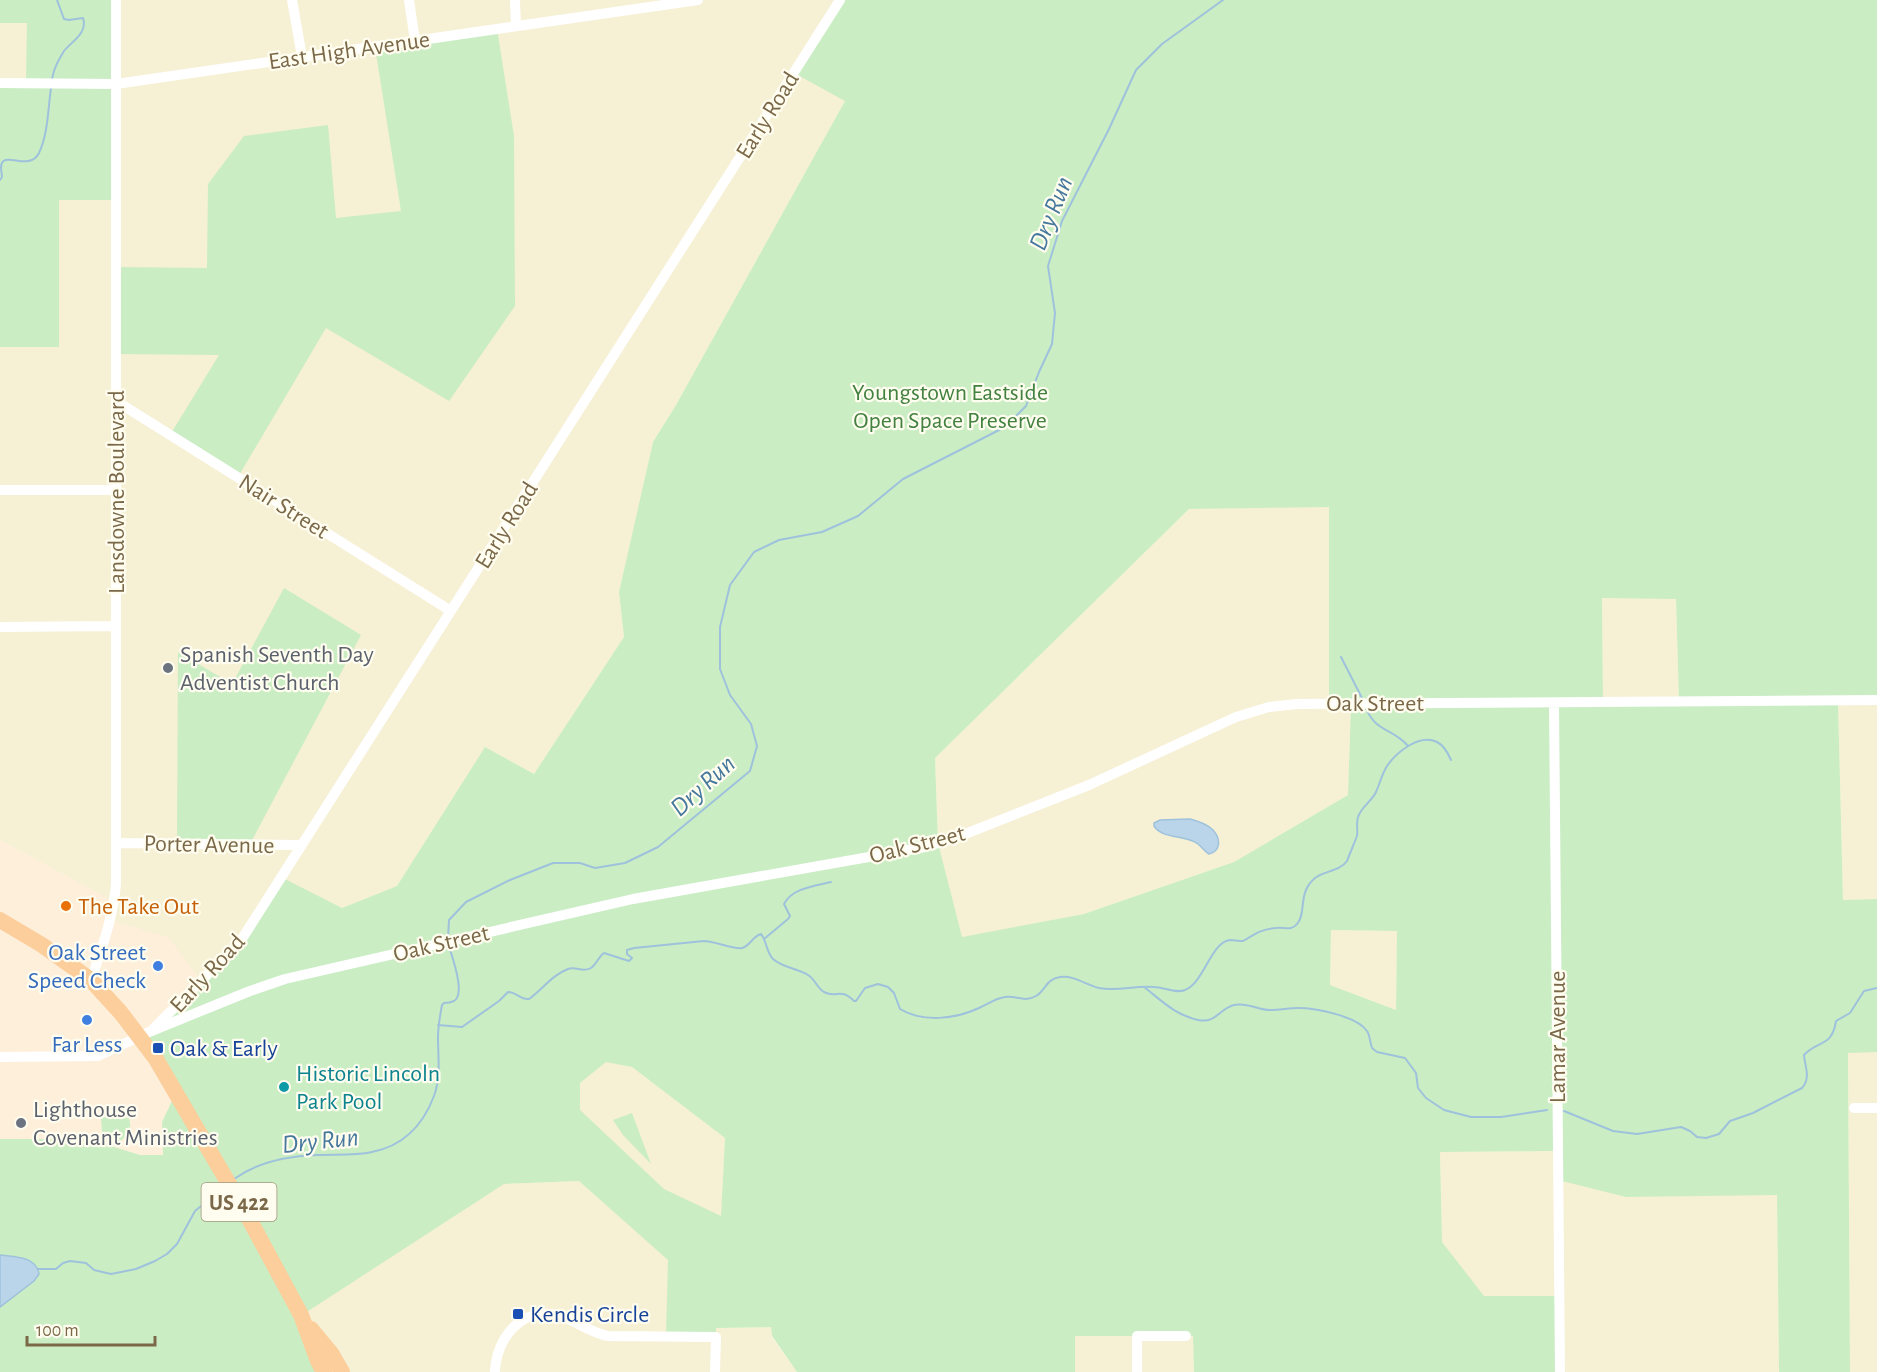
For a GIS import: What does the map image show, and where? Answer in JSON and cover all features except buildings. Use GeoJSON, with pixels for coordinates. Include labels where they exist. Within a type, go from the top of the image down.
{"type":"FeatureCollection","features":[{"type":"Feature","properties":{"kind":"highway","name":"US 422"},"geometry":{"type":"LineString","coordinates":[[0,920],[42,945],[91,980],[145,1035],[156,1059],[247,1215],[302,1317],[324,1372]]}},
{"type":"Feature","properties":{"kind":"highway","name":"US 422"},"geometry":{"type":"LineString","coordinates":[[302,1317],[331,1353],[342,1372]]}},
{"type":"Feature","properties":{"kind":"street","name":"Lansdowne Boulevard"},"geometry":{"type":"LineString","coordinates":[[91,980],[111,920],[116,884],[116,0]]}},
{"type":"Feature","properties":{"kind":"street"},"geometry":{"type":"LineString","coordinates":[[292,0],[302,57]]}},
{"type":"Feature","properties":{"kind":"street"},"geometry":{"type":"LineString","coordinates":[[409,0],[415,41]]}},
{"type":"Feature","properties":{"kind":"street"},"geometry":{"type":"LineString","coordinates":[[515,0],[516,27]]}},
{"type":"Feature","properties":{"kind":"street","name":"East High Avenue"},"geometry":{"type":"LineString","coordinates":[[3,83],[116,84],[516,27],[630,5],[698,0]]}},
{"type":"Feature","properties":{"kind":"street","name":"Early Road"},"geometry":{"type":"LineString","coordinates":[[145,1035],[240,942],[840,0]]}},
{"type":"Feature","properties":{"kind":"street","name":"Nair Street"},"geometry":{"type":"LineString","coordinates":[[116,401],[451,610]]}},
{"type":"Feature","properties":{"kind":"street"},"geometry":{"type":"LineString","coordinates":[[0,490],[116,490]]}},
{"type":"Feature","properties":{"kind":"street"},"geometry":{"type":"LineString","coordinates":[[0,627],[116,626]]}},
{"type":"Feature","properties":{"kind":"street","name":"Oak Street"},"geometry":{"type":"LineString","coordinates":[[0,1057],[98,1056],[258,988],[348,963],[633,899],[926,847],[966,834],[1089,785],[1252,711],[1280,705],[1877,700]]}},
{"type":"Feature","properties":{"kind":"street","name":"Lamar Avenue"},"geometry":{"type":"LineString","coordinates":[[1554,703],[1560,1372]]}},
{"type":"Feature","properties":{"kind":"street","name":"Porter Avenue"},"geometry":{"type":"LineString","coordinates":[[116,843],[302,845]]}},
{"type":"Feature","properties":{"kind":"street"},"geometry":{"type":"LineString","coordinates":[[1854,1108],[1877,1108]]}},
{"type":"Feature","properties":{"kind":"street"},"geometry":{"type":"LineString","coordinates":[[495,1372],[498,1352],[509,1331],[523,1320],[541,1314],[558,1315],[591,1332],[608,1336],[716,1337],[715,1372]]}},
{"type":"Feature","properties":{"kind":"street"},"geometry":{"type":"LineString","coordinates":[[1137,1372],[1137,1336],[1186,1336]]}},
{"type":"Feature","properties":{"kind":"shaded area"},"geometry":{"type":"Polygon","coordinates":[[[0,0],[840,0],[845,101],[676,405],[653,442],[619,592],[624,637],[534,774],[485,747],[397,886],[342,908],[281,878],[240,942],[201,981],[111,920],[114,902],[0,840],[0,347],[59,346],[59,200],[115,200],[0,83],[0,0]]]}},
{"type":"Feature","properties":{"kind":"shaded area"},"geometry":{"type":"Polygon","coordinates":[[[1329,506],[1329,703],[1351,704],[1348,795],[1234,862],[1084,914],[961,938],[938,843],[935,758],[1189,509],[1329,506]]]}},
{"type":"Feature","properties":{"kind":"shaded area"},"geometry":{"type":"Polygon","coordinates":[[[1602,598],[1676,598],[1679,702],[1603,703],[1602,598]]]}},
{"type":"Feature","properties":{"kind":"shaded area"},"geometry":{"type":"Polygon","coordinates":[[[1838,700],[1877,700],[1877,899],[1843,900],[1838,700]]]}},
{"type":"Feature","properties":{"kind":"shaded area"},"geometry":{"type":"Polygon","coordinates":[[[0,840],[115,902],[112,920],[169,938],[201,981],[176,1092],[162,1122],[163,1155],[140,1155],[89,1139],[0,1139],[0,840]]]}},
{"type":"Feature","properties":{"kind":"shaded area"},"geometry":{"type":"Polygon","coordinates":[[[1331,930],[1397,931],[1396,1010],[1330,985],[1331,930]]]}},
{"type":"Feature","properties":{"kind":"shaded area"},"geometry":{"type":"Polygon","coordinates":[[[1848,1052],[1877,1052],[1877,1372],[1850,1372],[1848,1052]]]}},
{"type":"Feature","properties":{"kind":"shaded area"},"geometry":{"type":"Polygon","coordinates":[[[606,1061],[632,1067],[725,1138],[716,1328],[771,1327],[772,1337],[797,1372],[324,1372],[301,1315],[504,1184],[579,1181],[580,1083],[606,1061]]]}},
{"type":"Feature","properties":{"kind":"shaded area"},"geometry":{"type":"Polygon","coordinates":[[[1558,1151],[1626,1197],[1777,1194],[1779,1372],[1560,1372],[1559,1296],[1484,1297],[1442,1242],[1440,1152],[1558,1151]]]}},
{"type":"Feature","properties":{"kind":"shaded area"},"geometry":{"type":"Polygon","coordinates":[[[1075,1336],[1193,1336],[1194,1372],[1075,1372],[1075,1336]]]}},
{"type":"Feature","properties":{"kind":"green space"},"geometry":{"type":"Polygon","coordinates":[[[0,0],[116,0],[116,200],[59,200],[59,347],[0,347],[0,83],[26,83],[27,23],[0,23],[0,0]]]}},
{"type":"Feature","properties":{"kind":"green space","name":"Youngstown Eastside Open Space Preserve"},"geometry":{"type":"Polygon","coordinates":[[[840,0],[1877,0],[1877,700],[1838,701],[1843,900],[1877,899],[1877,1052],[1848,1053],[1850,1372],[1779,1372],[1777,1195],[1626,1197],[1558,1180],[1557,1151],[1440,1152],[1442,1242],[1484,1296],[1559,1296],[1560,1372],[1194,1372],[1193,1336],[1075,1336],[1075,1372],[797,1372],[772,1336],[771,1327],[716,1328],[716,1337],[666,1337],[668,1260],[579,1181],[504,1184],[302,1315],[324,1372],[0,1372],[0,1139],[89,1139],[140,1155],[163,1155],[162,1122],[176,1092],[140,1038],[229,955],[281,877],[342,908],[397,886],[485,747],[534,774],[624,637],[619,592],[653,442],[676,405],[845,101],[794,73],[840,0]],[[1329,507],[1189,509],[935,758],[938,843],[962,937],[1084,914],[1234,862],[1348,795],[1351,704],[1329,704],[1329,507]],[[1602,598],[1603,702],[1679,702],[1676,599],[1602,598]],[[1331,930],[1330,985],[1396,1010],[1397,931],[1331,930]],[[606,1062],[580,1083],[580,1110],[664,1189],[721,1216],[725,1138],[632,1067],[606,1062]]]}},
{"type":"Feature","properties":{"kind":"green space"},"geometry":{"type":"Polygon","coordinates":[[[497,29],[514,136],[515,306],[449,401],[326,328],[238,477],[170,435],[219,355],[116,354],[116,267],[207,268],[208,184],[244,136],[328,125],[336,218],[401,211],[375,47],[497,29]]]}},
{"type":"Feature","properties":{"kind":"green space"},"geometry":{"type":"Polygon","coordinates":[[[284,588],[361,635],[250,844],[177,843],[178,652],[232,684],[284,588]]]}},
{"type":"Feature","properties":{"kind":"green space"},"geometry":{"type":"Polygon","coordinates":[[[632,1113],[651,1164],[623,1135],[613,1120],[632,1113]]]}},
{"type":"Feature","properties":{"kind":"green space"},"geometry":{"type":"Polygon","coordinates":[[[101,1117],[129,1118],[128,1134],[120,1141],[109,1140],[102,1133],[101,1117]]]}},
{"type":"Feature","properties":{"kind":"water"},"geometry":{"type":"Polygon","coordinates":[[[1190,819],[1205,824],[1216,833],[1218,847],[1216,850],[1209,854],[1193,841],[1168,835],[1154,826],[1154,823],[1160,820],[1190,819]]]}},
{"type":"Feature","properties":{"kind":"water"},"geometry":{"type":"Polygon","coordinates":[[[0,1255],[29,1261],[34,1264],[39,1274],[34,1281],[0,1307],[0,1255]]]}},
{"type":"Feature","properties":{"kind":"waterway"},"geometry":{"type":"LineString","coordinates":[[52,79],[60,58],[81,32],[84,23],[83,18],[64,19],[57,0]]}},
{"type":"Feature","properties":{"kind":"waterway","name":"Dry Run"},"geometry":{"type":"LineString","coordinates":[[448,938],[449,920],[466,902],[510,880],[553,863],[580,863],[595,868],[625,863],[658,847],[750,771],[757,746],[751,724],[730,695],[720,669],[720,627],[730,585],[754,552],[779,540],[822,532],[858,516],[903,479],[1005,427],[1026,406],[1052,344],[1055,313],[1048,266],[1062,221],[1136,70],[1162,44],[1223,0]]}},
{"type":"Feature","properties":{"kind":"waterway"},"geometry":{"type":"LineString","coordinates":[[0,180],[2,162],[6,160],[29,161],[39,153],[46,130],[51,88]]}},
{"type":"Feature","properties":{"kind":"waterway"},"geometry":{"type":"LineString","coordinates":[[1341,657],[1363,700]]}},
{"type":"Feature","properties":{"kind":"waterway"},"geometry":{"type":"LineString","coordinates":[[1366,708],[1375,722],[1408,746]]}},
{"type":"Feature","properties":{"kind":"waterway"},"geometry":{"type":"LineString","coordinates":[[438,1025],[462,1027],[508,992],[529,999],[562,972],[571,968],[585,970],[591,968],[604,953],[629,961],[632,958],[627,954],[627,950],[634,948],[704,941],[742,948],[761,934],[773,959],[808,975],[824,992],[842,994],[856,1001],[865,988],[878,984],[888,987],[894,993],[900,1009],[929,1018],[960,1015],[1002,998],[1032,998],[1039,994],[1049,982],[1060,977],[1070,977],[1094,987],[1106,989],[1158,987],[1173,991],[1185,990],[1197,980],[1223,942],[1243,941],[1262,931],[1290,928],[1297,924],[1302,914],[1304,896],[1309,884],[1315,878],[1340,867],[1347,861],[1357,836],[1359,813],[1374,795],[1387,766],[1402,750],[1416,742],[1430,740],[1441,745],[1451,760]]}},
{"type":"Feature","properties":{"kind":"waterway"},"geometry":{"type":"LineString","coordinates":[[764,939],[790,916],[784,904],[792,894],[804,888],[831,882]]}},
{"type":"Feature","properties":{"kind":"waterway","name":"Dry Run"},"geometry":{"type":"LineString","coordinates":[[234,1179],[253,1168],[285,1158],[358,1154],[383,1149],[402,1139],[418,1125],[434,1096],[438,1082],[438,1029],[442,1005],[454,1001],[459,991],[449,946]]}},
{"type":"Feature","properties":{"kind":"waterway"},"geometry":{"type":"LineString","coordinates":[[1144,987],[1175,1011],[1204,1021],[1239,1004],[1266,1010],[1305,1008],[1345,1017],[1362,1026],[1368,1033],[1372,1048],[1377,1052],[1405,1058],[1416,1073],[1418,1088],[1426,1098],[1444,1110],[1471,1117],[1501,1117],[1547,1110]]}},
{"type":"Feature","properties":{"kind":"waterway"},"geometry":{"type":"LineString","coordinates":[[1564,1111],[1613,1131],[1637,1134],[1681,1127],[1697,1137],[1706,1138],[1719,1134],[1730,1121],[1753,1113],[1802,1088],[1807,1076],[1804,1055],[1828,1040],[1836,1021],[1850,1013],[1864,991],[1877,988]]}},
{"type":"Feature","properties":{"kind":"waterway","name":"Dry Run"},"geometry":{"type":"LineString","coordinates":[[38,1269],[56,1269],[70,1261],[86,1263],[94,1270],[111,1274],[136,1269],[155,1261],[177,1244],[195,1211],[223,1188]]}},
{"type":"Feature","properties":{"kind":"place","name":"Spanish Seventh Day Adventist Church"},"geometry":{"type":"Point","coordinates":[168,668]}},
{"type":"Feature","properties":{"kind":"place","name":"The Take Out"},"geometry":{"type":"Point","coordinates":[66,906]}},
{"type":"Feature","properties":{"kind":"place","name":"Oak Street Speed Check"},"geometry":{"type":"Point","coordinates":[158,966]}},
{"type":"Feature","properties":{"kind":"place","name":"Far Less"},"geometry":{"type":"Point","coordinates":[87,1020]}},
{"type":"Feature","properties":{"kind":"place","name":"Oak & Early"},"geometry":{"type":"Point","coordinates":[158,1048]}},
{"type":"Feature","properties":{"kind":"place","name":"Historic Lincoln Park Pool"},"geometry":{"type":"Point","coordinates":[284,1087]}},
{"type":"Feature","properties":{"kind":"place","name":"Lighthouse Covenant Ministries"},"geometry":{"type":"Point","coordinates":[21,1123]}},
{"type":"Feature","properties":{"kind":"place","name":"Kendis Circle"},"geometry":{"type":"Point","coordinates":[518,1314]}}]}
